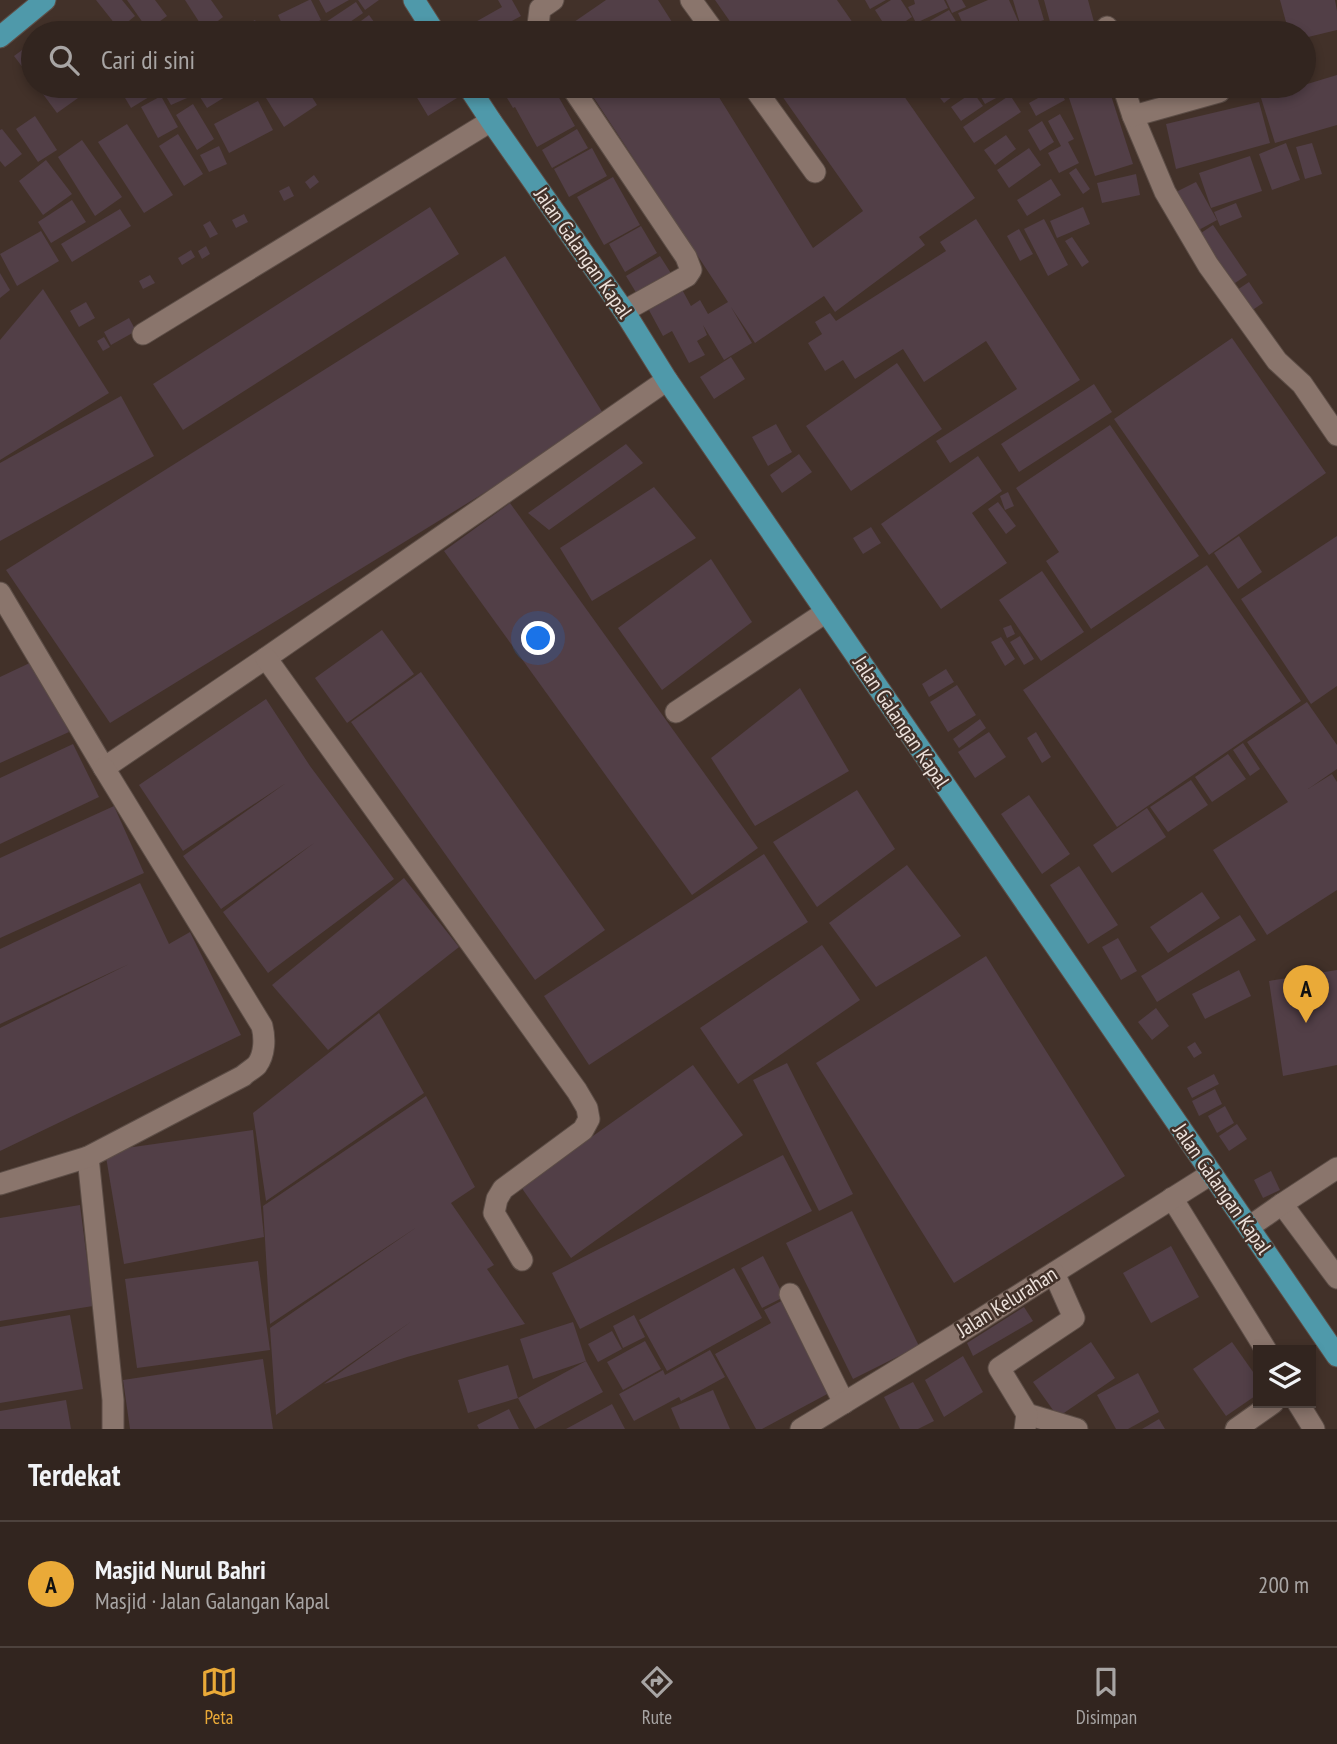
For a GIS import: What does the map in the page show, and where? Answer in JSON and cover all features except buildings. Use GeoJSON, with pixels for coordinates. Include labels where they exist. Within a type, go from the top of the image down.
{"type":"FeatureCollection","features":[{"type":"Feature","properties":{"kind":"main road"},"geometry":{"type":"LineString","coordinates":[[0,37],[45,0]]}},
{"type":"Feature","properties":{"kind":"main road"},"geometry":{"type":"LineString","coordinates":[[414,0],[427,21]]}},
{"type":"Feature","properties":{"kind":"main road","name":"Jalan Galangan Kapal"},"geometry":{"type":"LineString","coordinates":[[476,98],[1337,1356]]}},
{"type":"Feature","properties":{"kind":"street"},"geometry":{"type":"LineString","coordinates":[[538,21],[540,9],[552,0]]}},
{"type":"Feature","properties":{"kind":"street"},"geometry":{"type":"LineString","coordinates":[[691,0],[706,21]]}},
{"type":"Feature","properties":{"kind":"street"},"geometry":{"type":"LineString","coordinates":[[579,98],[686,257],[691,270],[687,276],[624,311]]}},
{"type":"Feature","properties":{"kind":"street"},"geometry":{"type":"LineString","coordinates":[[762,98],[815,172]]}},
{"type":"Feature","properties":{"kind":"street"},"geometry":{"type":"LineString","coordinates":[[1127,98],[1164,192],[1208,265],[1277,361],[1302,384],[1337,435]]}},
{"type":"Feature","properties":{"kind":"street"},"geometry":{"type":"LineString","coordinates":[[1133,116],[1198,98]]}},
{"type":"Feature","properties":{"kind":"street"},"geometry":{"type":"LineString","coordinates":[[143,334],[491,121]]}},
{"type":"Feature","properties":{"kind":"street"},"geometry":{"type":"LineString","coordinates":[[104,768],[667,380]]}},
{"type":"Feature","properties":{"kind":"street"},"geometry":{"type":"LineString","coordinates":[[0,593],[262,1026],[265,1038],[258,1064],[243,1076],[88,1157],[0,1184]]}},
{"type":"Feature","properties":{"kind":"street"},"geometry":{"type":"LineString","coordinates":[[676,712],[826,612]]}},
{"type":"Feature","properties":{"kind":"street"},"geometry":{"type":"LineString","coordinates":[[266,658],[587,1108],[589,1119],[583,1129],[503,1189],[497,1199],[494,1213],[522,1260]]}},
{"type":"Feature","properties":{"kind":"street"},"geometry":{"type":"LineString","coordinates":[[88,1157],[113,1400],[113,1429]]}},
{"type":"Feature","properties":{"kind":"street"},"geometry":{"type":"LineString","coordinates":[[1249,1227],[1337,1168]]}},
{"type":"Feature","properties":{"kind":"street","name":"Jalan Kelurahan"},"geometry":{"type":"LineString","coordinates":[[801,1429],[1211,1174]]}},
{"type":"Feature","properties":{"kind":"street"},"geometry":{"type":"LineString","coordinates":[[1172,1198],[1263,1345]]}},
{"type":"Feature","properties":{"kind":"street"},"geometry":{"type":"LineString","coordinates":[[1282,1203],[1337,1278]]}},
{"type":"Feature","properties":{"kind":"street"},"geometry":{"type":"LineString","coordinates":[[1054,1273],[1074,1318],[999,1368],[1026,1421],[1077,1429]]}},
{"type":"Feature","properties":{"kind":"street"},"geometry":{"type":"LineString","coordinates":[[790,1294],[844,1403]]}},
{"type":"Feature","properties":{"kind":"street"},"geometry":{"type":"LineString","coordinates":[[1236,1429],[1266,1408]]}},
{"type":"Feature","properties":{"kind":"street"},"geometry":{"type":"LineString","coordinates":[[1301,1408],[1314,1429]]}},
{"type":"Feature","properties":{"kind":"place","name":"Masjid Nurul Bahri"},"geometry":{"type":"Point","coordinates":[1306,1023]}}]}
